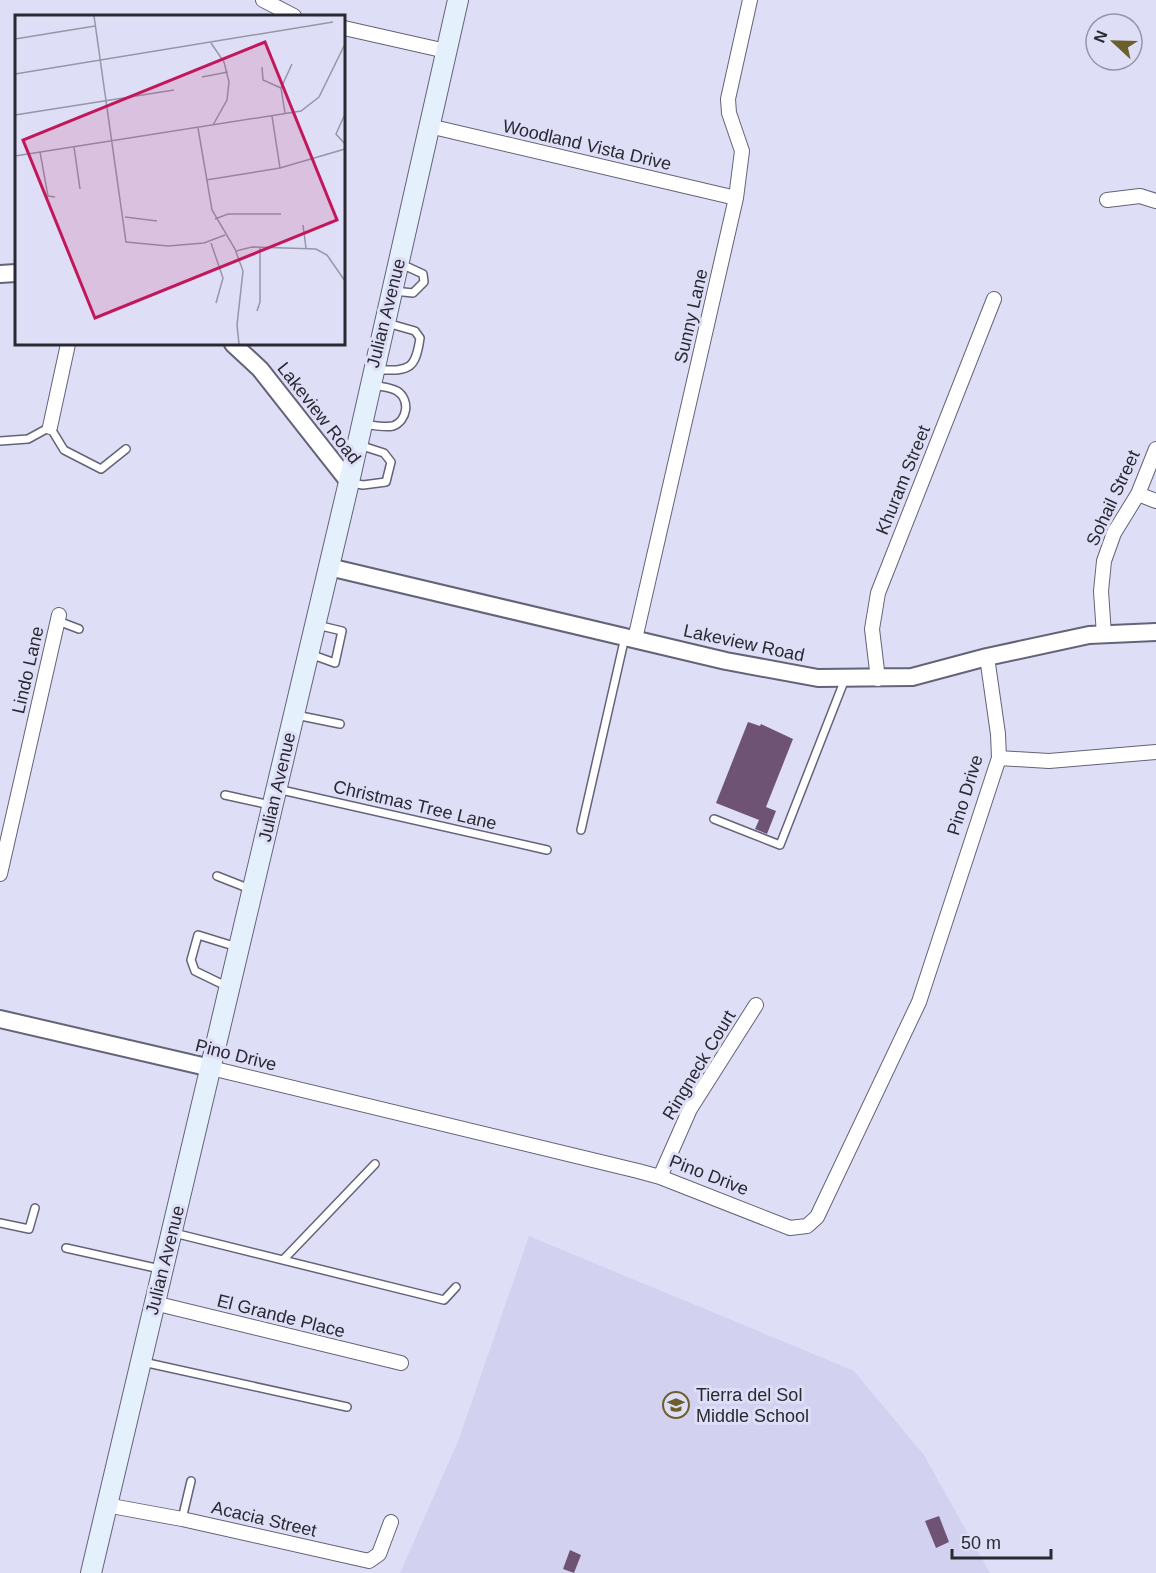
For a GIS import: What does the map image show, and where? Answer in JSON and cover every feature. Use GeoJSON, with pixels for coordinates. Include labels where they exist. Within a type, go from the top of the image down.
{"type":"FeatureCollection","features":[{"type":"Feature","properties":{"kind":"main road","name":"Julian Avenue"},"geometry":{"type":"LineString","coordinates":[[91,1573],[212,1068],[459,0]]}},
{"type":"Feature","properties":{"kind":"street"},"geometry":{"type":"LineString","coordinates":[[263,0],[288,15]]}},
{"type":"Feature","properties":{"kind":"street","name":"Sunny Lane"},"geometry":{"type":"LineString","coordinates":[[630,638],[736,198],[742,151],[729,113],[728,99],[750,0]]}},
{"type":"Feature","properties":{"kind":"street"},"geometry":{"type":"LineString","coordinates":[[345,28],[446,51]]}},
{"type":"Feature","properties":{"kind":"street","name":"Woodland Vista Drive"},"geometry":{"type":"LineString","coordinates":[[429,126],[736,198]]}},
{"type":"Feature","properties":{"kind":"street"},"geometry":{"type":"LineString","coordinates":[[1107,200],[1140,196],[1156,201]]}},
{"type":"Feature","properties":{"kind":"street"},"geometry":{"type":"LineString","coordinates":[[0,274],[15,273]]}},
{"type":"Feature","properties":{"kind":"street","name":"Khuram Street"},"geometry":{"type":"LineString","coordinates":[[878,679],[872,629],[878,593],[994,299]]}},
{"type":"Feature","properties":{"kind":"street"},"geometry":{"type":"LineString","coordinates":[[50,427],[68,345]]}},
{"type":"Feature","properties":{"kind":"street","name":"Lakeview Road"},"geometry":{"type":"LineString","coordinates":[[234,345],[260,369],[349,482]]}},
{"type":"Feature","properties":{"kind":"street","name":"Sohail Street"},"geometry":{"type":"LineString","coordinates":[[1104,635],[1101,591],[1104,561],[1114,533],[1138,494],[1156,449]]}},
{"type":"Feature","properties":{"kind":"street"},"geometry":{"type":"LineString","coordinates":[[1138,494],[1156,501]]}},
{"type":"Feature","properties":{"kind":"street","name":"Lakeview Road"},"geometry":{"type":"LineString","coordinates":[[329,567],[780,672],[845,679],[912,677],[987,657],[1089,635],[1156,632]]}},
{"type":"Feature","properties":{"kind":"street","name":"Lindo Lane"},"geometry":{"type":"LineString","coordinates":[[0,874],[58,618]]}},
{"type":"Feature","properties":{"kind":"street","name":"Pino Drive"},"geometry":{"type":"LineString","coordinates":[[0,1018],[660,1176],[790,1228],[807,1226],[817,1218],[919,1002],[999,758],[993,685],[987,657]]}},
{"type":"Feature","properties":{"kind":"street"},"geometry":{"type":"LineString","coordinates":[[999,758],[1049,761],[1156,752]]}},
{"type":"Feature","properties":{"kind":"street","name":"Ringneck Court"},"geometry":{"type":"LineString","coordinates":[[660,1176],[690,1109],[756,1005]]}},
{"type":"Feature","properties":{"kind":"street","name":"El Grande Place"},"geometry":{"type":"LineString","coordinates":[[154,1304],[401,1363]]}},
{"type":"Feature","properties":{"kind":"street","name":"Acacia Street"},"geometry":{"type":"LineString","coordinates":[[106,1505],[182,1519],[369,1561],[379,1554],[391,1522]]}},
{"type":"Feature","properties":{"kind":"lane"},"geometry":{"type":"LineString","coordinates":[[392,291],[413,293],[424,282],[423,274],[399,263]]}},
{"type":"Feature","properties":{"kind":"lane"},"geometry":{"type":"LineString","coordinates":[[371,377],[406,370],[412,366],[417,356],[420,338],[415,331],[384,322]]}},
{"type":"Feature","properties":{"kind":"lane"},"geometry":{"type":"LineString","coordinates":[[361,423],[393,426],[402,420],[406,409],[404,398],[396,390],[371,377]]}},
{"type":"Feature","properties":{"kind":"lane"},"geometry":{"type":"LineString","coordinates":[[0,441],[28,439],[50,427],[64,450],[101,469],[126,449]]}},
{"type":"Feature","properties":{"kind":"lane"},"geometry":{"type":"LineString","coordinates":[[349,482],[363,485],[386,482],[391,462],[384,453],[357,444]]}},
{"type":"Feature","properties":{"kind":"lane"},"geometry":{"type":"LineString","coordinates":[[58,618],[79,628]]}},
{"type":"Feature","properties":{"kind":"lane"},"geometry":{"type":"LineString","coordinates":[[308,653],[335,663],[342,631],[314,625]]}},
{"type":"Feature","properties":{"kind":"lane"},"geometry":{"type":"LineString","coordinates":[[581,830],[630,638]]}},
{"type":"Feature","properties":{"kind":"lane"},"geometry":{"type":"LineString","coordinates":[[714,819],[780,845],[845,679]]}},
{"type":"Feature","properties":{"kind":"lane"},"geometry":{"type":"LineString","coordinates":[[293,714],[340,724]]}},
{"type":"Feature","properties":{"kind":"lane","name":"Christmas Tree Lane"},"geometry":{"type":"LineString","coordinates":[[225,795],[274,797],[547,850]]}},
{"type":"Feature","properties":{"kind":"lane"},"geometry":{"type":"LineString","coordinates":[[217,876],[253,890]]}},
{"type":"Feature","properties":{"kind":"lane"},"geometry":{"type":"LineString","coordinates":[[230,988],[195,971],[190,960],[198,935],[239,948]]}},
{"type":"Feature","properties":{"kind":"lane"},"geometry":{"type":"LineString","coordinates":[[283,1260],[375,1164]]}},
{"type":"Feature","properties":{"kind":"lane"},"geometry":{"type":"LineString","coordinates":[[0,1223],[29,1229],[35,1208]]}},
{"type":"Feature","properties":{"kind":"lane"},"geometry":{"type":"LineString","coordinates":[[171,1233],[444,1300],[456,1287]]}},
{"type":"Feature","properties":{"kind":"lane"},"geometry":{"type":"LineString","coordinates":[[66,1248],[162,1269]]}},
{"type":"Feature","properties":{"kind":"lane"},"geometry":{"type":"LineString","coordinates":[[140,1362],[347,1407]]}},
{"type":"Feature","properties":{"kind":"lane"},"geometry":{"type":"LineString","coordinates":[[182,1519],[191,1481]]}},
{"type":"Feature","properties":{"kind":"shaded area","name":"Tierra del Sol Middle School"},"geometry":{"type":"Polygon","coordinates":[[[529,1236],[854,1371],[924,1455],[990,1573],[400,1573],[459,1439],[529,1236]]]}},
{"type":"Feature","properties":{"kind":"building"},"geometry":{"type":"Polygon","coordinates":[[[748,722],[760,726],[761,724],[793,739],[766,807],[776,811],[767,834],[755,829],[759,820],[716,803],[748,722]]]}},
{"type":"Feature","properties":{"kind":"building"},"geometry":{"type":"Polygon","coordinates":[[[939,1516],[949,1542],[936,1548],[925,1521],[939,1516]]]}},
{"type":"Feature","properties":{"kind":"building"},"geometry":{"type":"Polygon","coordinates":[[[570,1550],[581,1555],[574,1573],[563,1569],[570,1550]]]}},
{"type":"Feature","properties":{"kind":"place","name":"Tierra del Sol Middle School"},"geometry":{"type":"Point","coordinates":[676,1405]}}]}
